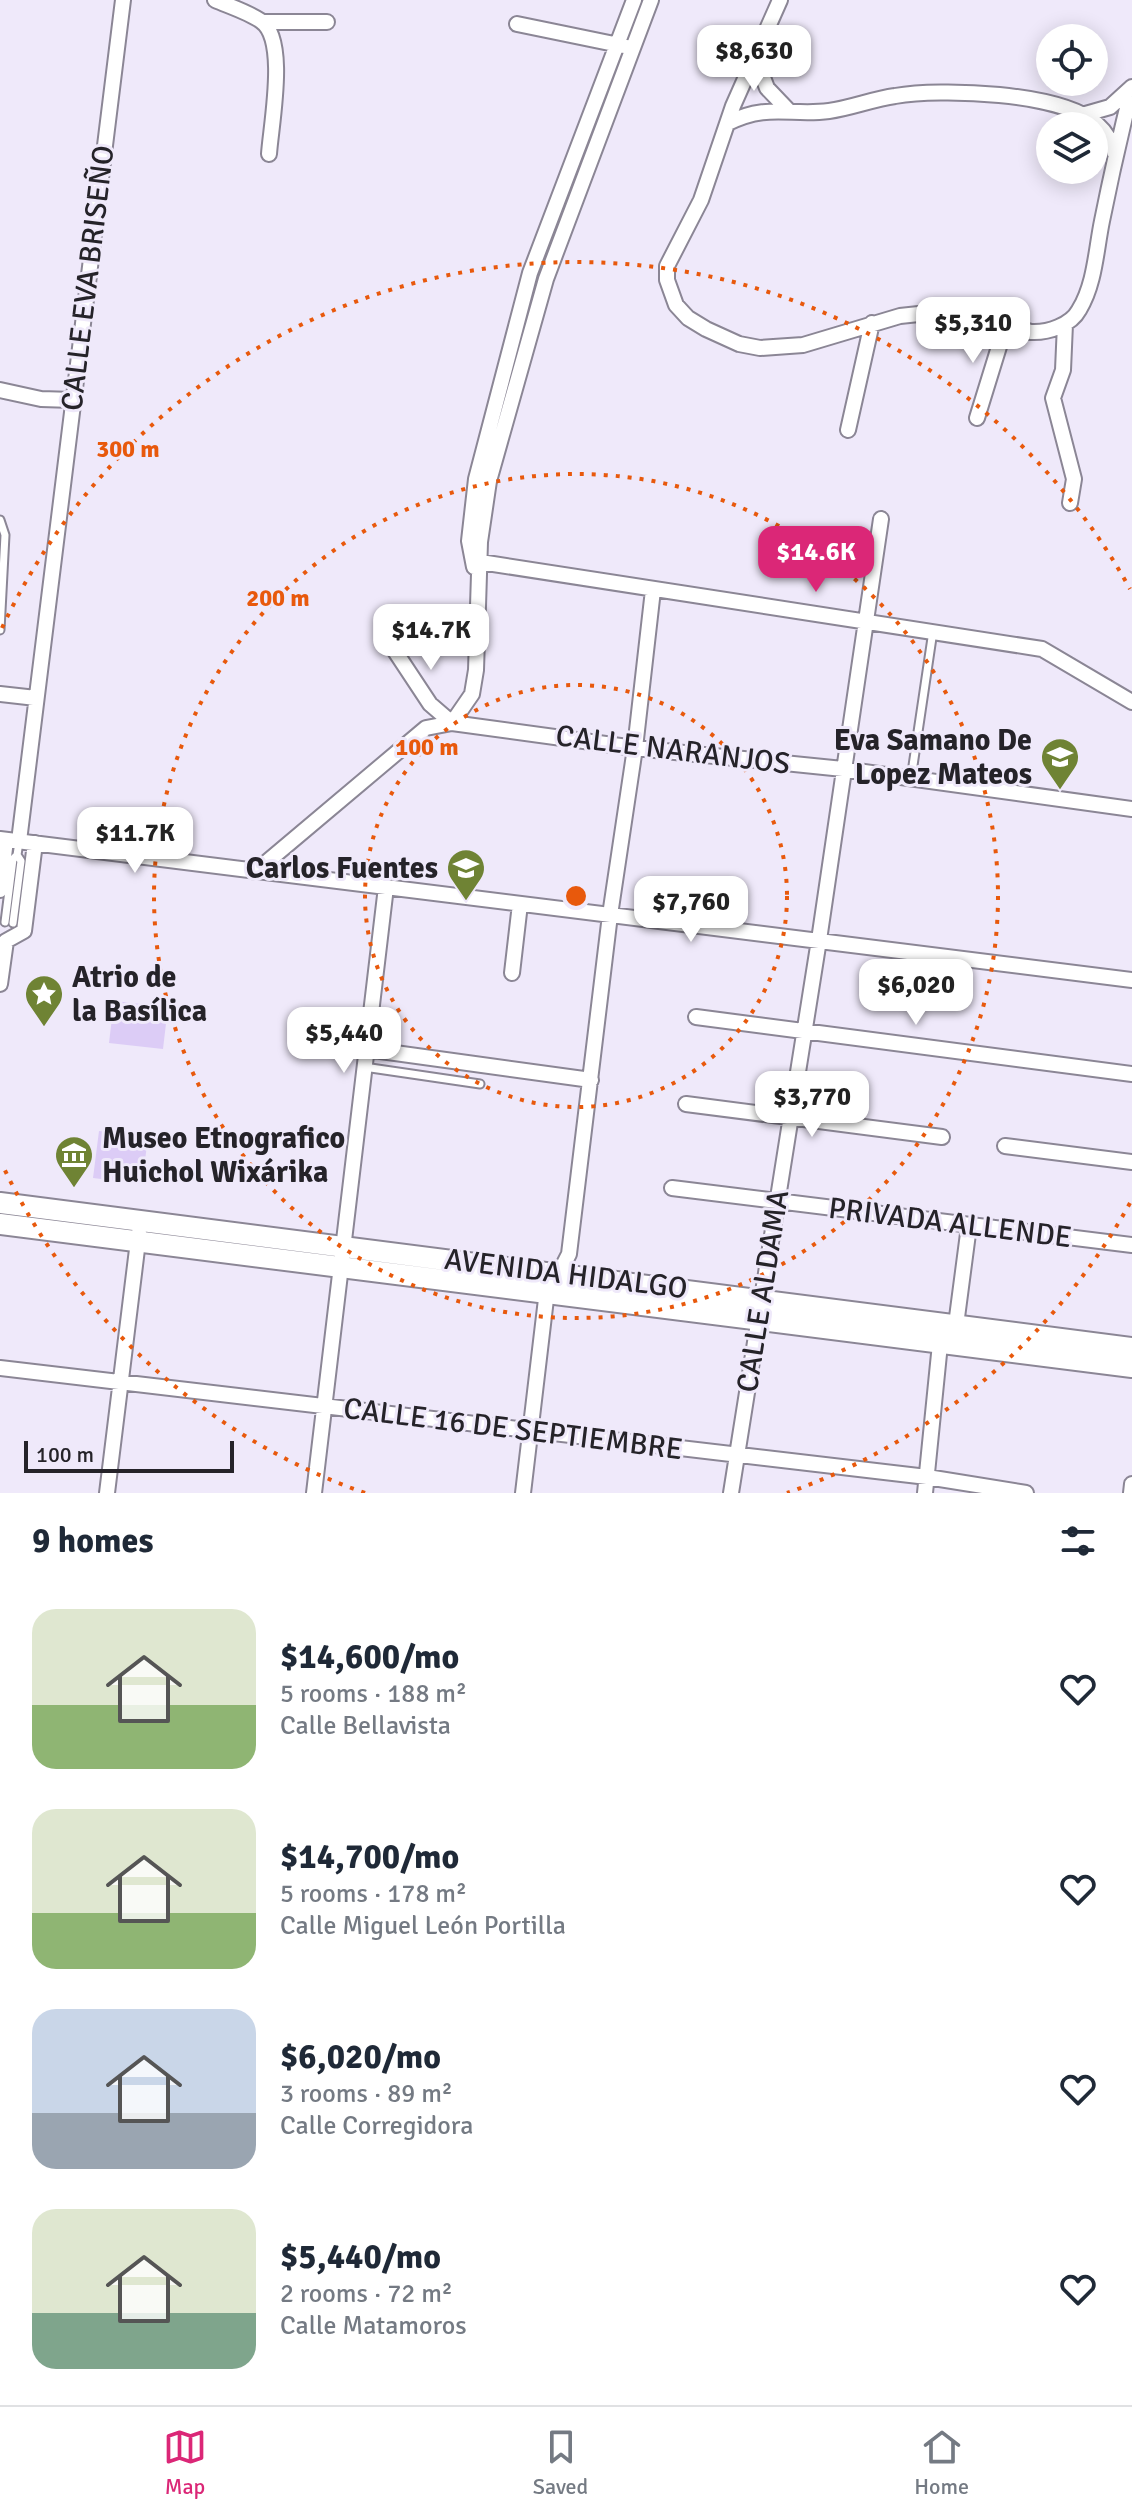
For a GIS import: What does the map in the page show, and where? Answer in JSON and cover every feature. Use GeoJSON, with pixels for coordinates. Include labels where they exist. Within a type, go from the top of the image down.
{"type":"FeatureCollection","features":[{"type":"Feature","properties":{"kind":"main road","name":"AVENIDA HIDALGO"},"geometry":{"type":"LineString","coordinates":[[0,1203],[560,1273],[760,1308]]}},
{"type":"Feature","properties":{"kind":"main road","name":"AVENIDA HIDALGO"},"geometry":{"type":"LineString","coordinates":[[0,1224],[549,1292],[760,1308],[1132,1348]]}},
{"type":"Feature","properties":{"kind":"main road","name":"AVENIDA HIDALGO"},"geometry":{"type":"LineString","coordinates":[[946,1330],[1132,1367]]}},
{"type":"Feature","properties":{"kind":"street","name":"CALLE EVA BRISEÑO"},"geometry":{"type":"LineString","coordinates":[[0,890],[36,698],[123,0]]}},
{"type":"Feature","properties":{"kind":"street"},"geometry":{"type":"LineString","coordinates":[[215,0],[263,22],[327,22]]}},
{"type":"Feature","properties":{"kind":"street"},"geometry":{"type":"LineString","coordinates":[[255,872],[426,728],[452,723],[472,694],[476,670],[478,579],[469,541],[476,479],[530,273],[634,0]]}},
{"type":"Feature","properties":{"kind":"street"},"geometry":{"type":"LineString","coordinates":[[476,562],[489,481],[546,279],[651,0]]}},
{"type":"Feature","properties":{"kind":"street"},"geometry":{"type":"LineString","coordinates":[[780,0],[728,123],[701,200],[667,266],[667,280],[676,305],[688,318],[739,344],[760,348],[803,345],[872,323],[928,313],[963,315],[1041,332],[1065,324],[1078,313],[1089,283],[1132,88]]}},
{"type":"Feature","properties":{"kind":"street"},"geometry":{"type":"LineString","coordinates":[[263,22],[274,41],[276,61],[269,154]]}},
{"type":"Feature","properties":{"kind":"street"},"geometry":{"type":"LineString","coordinates":[[517,24],[633,48]]}},
{"type":"Feature","properties":{"kind":"street"},"geometry":{"type":"LineString","coordinates":[[756,59],[767,88],[789,110]]}},
{"type":"Feature","properties":{"kind":"street"},"geometry":{"type":"LineString","coordinates":[[1092,112],[1110,107],[1132,88]]}},
{"type":"Feature","properties":{"kind":"street"},"geometry":{"type":"LineString","coordinates":[[728,123],[756,112],[831,111],[930,91],[1006,95],[1071,112]]}},
{"type":"Feature","properties":{"kind":"street"},"geometry":{"type":"LineString","coordinates":[[1108,140],[1115,155]]}},
{"type":"Feature","properties":{"kind":"street"},"geometry":{"type":"LineString","coordinates":[[530,273],[546,279]]}},
{"type":"Feature","properties":{"kind":"street"},"geometry":{"type":"LineString","coordinates":[[848,430],[872,323]]}},
{"type":"Feature","properties":{"kind":"street"},"geometry":{"type":"LineString","coordinates":[[977,418],[1006,324]]}},
{"type":"Feature","properties":{"kind":"street"},"geometry":{"type":"LineString","coordinates":[[1065,324],[1063,370],[1053,398],[1074,479],[1070,503]]}},
{"type":"Feature","properties":{"kind":"street"},"geometry":{"type":"LineString","coordinates":[[0,390],[41,399],[73,400]]}},
{"type":"Feature","properties":{"kind":"street","name":"CALLE ALDAMA"},"geometry":{"type":"LineString","coordinates":[[731,1493],[819,940],[881,519]]}},
{"type":"Feature","properties":{"kind":"street"},"geometry":{"type":"LineString","coordinates":[[476,562],[1042,649],[1132,702]]}},
{"type":"Feature","properties":{"kind":"street"},"geometry":{"type":"LineString","coordinates":[[523,1493],[546,1299],[569,1254],[653,590]]}},
{"type":"Feature","properties":{"kind":"street"},"geometry":{"type":"LineString","coordinates":[[389,642],[430,704],[452,723]]}},
{"type":"Feature","properties":{"kind":"street"},"geometry":{"type":"LineString","coordinates":[[0,694],[36,698]]}},
{"type":"Feature","properties":{"kind":"street","name":"CALLE NARANJOS"},"geometry":{"type":"LineString","coordinates":[[452,723],[635,748],[843,769],[1132,809]]}},
{"type":"Feature","properties":{"kind":"street"},"geometry":{"type":"LineString","coordinates":[[11,844],[35,843],[1132,980]]}},
{"type":"Feature","properties":{"kind":"street"},"geometry":{"type":"LineString","coordinates":[[0,984],[6,930],[24,931],[35,843]]}},
{"type":"Feature","properties":{"kind":"street"},"geometry":{"type":"LineString","coordinates":[[314,1493],[386,887]]}},
{"type":"Feature","properties":{"kind":"street"},"geometry":{"type":"LineString","coordinates":[[512,973],[520,904]]}},
{"type":"Feature","properties":{"kind":"street"},"geometry":{"type":"LineString","coordinates":[[696,1017],[1132,1074]]}},
{"type":"Feature","properties":{"kind":"street"},"geometry":{"type":"LineString","coordinates":[[366,1049],[591,1080]]}},
{"type":"Feature","properties":{"kind":"street"},"geometry":{"type":"LineString","coordinates":[[686,1104],[942,1137]]}},
{"type":"Feature","properties":{"kind":"street"},"geometry":{"type":"LineString","coordinates":[[1005,1146],[1132,1162]]}},
{"type":"Feature","properties":{"kind":"street","name":"PRIVADA ALLENDE"},"geometry":{"type":"LineString","coordinates":[[672,1188],[1132,1245]]}},
{"type":"Feature","properties":{"kind":"street"},"geometry":{"type":"LineString","coordinates":[[107,1493],[141,1220]]}},
{"type":"Feature","properties":{"kind":"street"},"geometry":{"type":"LineString","coordinates":[[925,1493],[946,1330],[969,1226]]}},
{"type":"Feature","properties":{"kind":"street","name":"CALLE 16 DE SEPTIEMBRE"},"geometry":{"type":"LineString","coordinates":[[0,1368],[927,1477],[1026,1493]]}},
{"type":"Feature","properties":{"kind":"street"},"geometry":{"type":"LineString","coordinates":[[1131,1493],[1132,1484]]}},
{"type":"Feature","properties":{"kind":"lane"},"geometry":{"type":"LineString","coordinates":[[0,520],[5,535],[0,630]]}},
{"type":"Feature","properties":{"kind":"lane"},"geometry":{"type":"LineString","coordinates":[[911,779],[933,631]]}},
{"type":"Feature","properties":{"kind":"lane"},"geometry":{"type":"LineString","coordinates":[[6,930],[13,859],[11,844]]}},
{"type":"Feature","properties":{"kind":"lane"},"geometry":{"type":"LineString","coordinates":[[364,1067],[480,1084]]}},
{"type":"Feature","properties":{"kind":"shaded area"},"geometry":{"type":"Polygon","coordinates":[[[114,1001],[168,1007],[163,1049],[109,1043],[114,1001]]]}},
{"type":"Feature","properties":{"kind":"shaded area"},"geometry":{"type":"Polygon","coordinates":[[[317,1011],[346,1015],[341,1052],[312,1048],[317,1011]]]}},
{"type":"Feature","properties":{"kind":"shaded area"},"geometry":{"type":"Polygon","coordinates":[[[99,1131],[148,1137],[142,1184],[93,1178],[99,1131]]]}},
{"type":"Feature","properties":{"kind":"place","name":"Eva Samano De Lopez Mateos"},"geometry":{"type":"Point","coordinates":[1060,791]}},
{"type":"Feature","properties":{"kind":"place","name":"Carlos Fuentes"},"geometry":{"type":"Point","coordinates":[466,902]}},
{"type":"Feature","properties":{"kind":"place","name":"Atrio de la Basílica"},"geometry":{"type":"Point","coordinates":[44,1028]}},
{"type":"Feature","properties":{"kind":"place","name":"Museo Etnografico Huichol Wixárika"},"geometry":{"type":"Point","coordinates":[74,1189]}}]}
